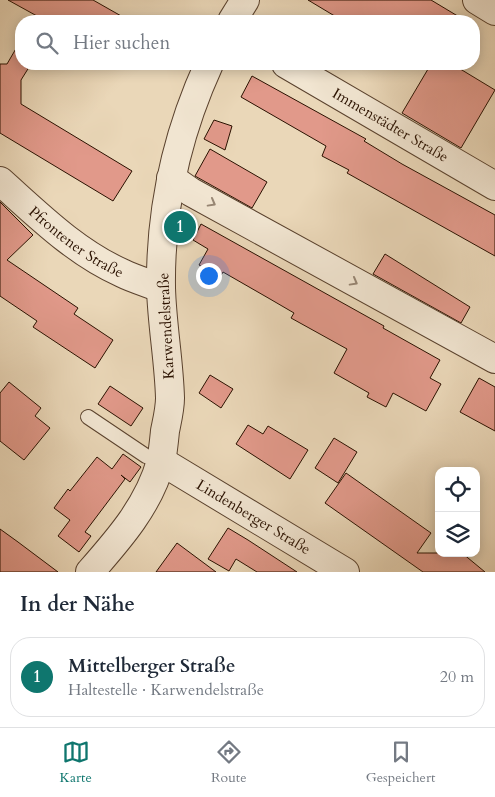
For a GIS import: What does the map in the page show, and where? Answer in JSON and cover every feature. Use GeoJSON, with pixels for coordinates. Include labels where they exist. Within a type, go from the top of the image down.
{"type":"FeatureCollection","features":[{"type":"Feature","properties":{"kind":"street"},"geometry":{"type":"LineString","coordinates":[[236,15],[245,0]]}},
{"type":"Feature","properties":{"kind":"street"},"geometry":{"type":"LineString","coordinates":[[477,0],[495,11]]}},
{"type":"Feature","properties":{"kind":"street","name":"Karwendelstraße"},"geometry":{"type":"LineString","coordinates":[[90,572],[132,521],[148,494],[161,461],[170,400],[161,288],[170,178],[194,96],[206,70]]}},
{"type":"Feature","properties":{"kind":"street","name":"Immenstädter Straße"},"geometry":{"type":"LineString","coordinates":[[296,70],[495,186]]}},
{"type":"Feature","properties":{"kind":"street"},"geometry":{"type":"LineString","coordinates":[[170,178],[200,197],[495,359]]}},
{"type":"Feature","properties":{"kind":"street","name":"Pfrontener Straße"},"geometry":{"type":"LineString","coordinates":[[0,181],[48,225],[85,252],[121,273],[161,288]]}},
{"type":"Feature","properties":{"kind":"street","name":"Lindenberger Straße"},"geometry":{"type":"LineString","coordinates":[[161,461],[346,572]]}},
{"type":"Feature","properties":{"kind":"lane"},"geometry":{"type":"LineString","coordinates":[[88,417],[146,456],[161,461]]}},
{"type":"Feature","properties":{"kind":"building"},"geometry":{"type":"Polygon","coordinates":[[[8,0],[93,0],[119,15],[35,15],[8,0]]]}},
{"type":"Feature","properties":{"kind":"building"},"geometry":{"type":"Polygon","coordinates":[[[308,0],[431,0],[456,15],[333,15],[308,0]]]}},
{"type":"Feature","properties":{"kind":"building"},"geometry":{"type":"Polygon","coordinates":[[[15,50],[15,70],[27,70],[21,80],[21,104],[132,171],[113,201],[0,133],[0,64],[7,64],[15,50]]]}},
{"type":"Feature","properties":{"kind":"building"},"geometry":{"type":"Polygon","coordinates":[[[427,70],[462,70],[495,90],[461,148],[402,113],[427,70]]]}},
{"type":"Feature","properties":{"kind":"building"},"geometry":{"type":"Polygon","coordinates":[[[252,76],[366,139],[364,141],[402,164],[495,215],[495,256],[347,173],[349,170],[322,156],[326,146],[241,97],[252,76]]]}},
{"type":"Feature","properties":{"kind":"building"},"geometry":{"type":"Polygon","coordinates":[[[214,120],[232,126],[225,150],[204,139],[214,120]]]}},
{"type":"Feature","properties":{"kind":"building"},"geometry":{"type":"Polygon","coordinates":[[[210,149],[267,182],[252,208],[195,176],[210,149]]]}},
{"type":"Feature","properties":{"kind":"building"},"geometry":{"type":"Polygon","coordinates":[[[0,202],[33,235],[7,260],[78,308],[74,314],[113,340],[95,368],[33,327],[37,321],[0,296],[0,202]]]}},
{"type":"Feature","properties":{"kind":"building"},"geometry":{"type":"Polygon","coordinates":[[[201,224],[384,326],[383,328],[440,360],[430,378],[441,384],[426,411],[393,393],[386,407],[367,397],[369,393],[334,373],[347,349],[291,318],[294,313],[223,272],[220,277],[199,265],[208,249],[193,240],[201,224]]]}},
{"type":"Feature","properties":{"kind":"building"},"geometry":{"type":"Polygon","coordinates":[[[385,254],[470,307],[461,323],[373,274],[385,254]]]}},
{"type":"Feature","properties":{"kind":"building"},"geometry":{"type":"Polygon","coordinates":[[[210,375],[233,389],[221,408],[199,393],[210,375]]]}},
{"type":"Feature","properties":{"kind":"building"},"geometry":{"type":"Polygon","coordinates":[[[479,378],[495,387],[495,431],[460,412],[479,378]]]}},
{"type":"Feature","properties":{"kind":"building"},"geometry":{"type":"Polygon","coordinates":[[[9,382],[41,408],[35,416],[50,428],[24,460],[0,441],[0,393],[9,382]]]}},
{"type":"Feature","properties":{"kind":"building"},"geometry":{"type":"Polygon","coordinates":[[[110,386],[143,408],[131,426],[98,404],[110,386]]]}},
{"type":"Feature","properties":{"kind":"building"},"geometry":{"type":"Polygon","coordinates":[[[248,425],[263,434],[268,426],[308,450],[290,479],[236,444],[248,425]]]}},
{"type":"Feature","properties":{"kind":"building"},"geometry":{"type":"Polygon","coordinates":[[[334,438],[357,452],[338,483],[315,468],[334,438]]]}},
{"type":"Feature","properties":{"kind":"building"},"geometry":{"type":"Polygon","coordinates":[[[123,454],[141,467],[130,482],[121,475],[125,479],[85,532],[91,536],[79,552],[58,536],[70,520],[54,508],[68,489],[70,491],[97,457],[112,469],[123,454]]]}},
{"type":"Feature","properties":{"kind":"building"},"geometry":{"type":"Polygon","coordinates":[[[346,473],[431,533],[417,553],[435,553],[435,557],[467,557],[485,572],[423,572],[325,503],[346,473]]]}},
{"type":"Feature","properties":{"kind":"building"},"geometry":{"type":"Polygon","coordinates":[[[228,528],[297,572],[257,572],[236,559],[229,571],[208,559],[228,528]]]}},
{"type":"Feature","properties":{"kind":"building"},"geometry":{"type":"Polygon","coordinates":[[[0,529],[18,542],[58,572],[0,572],[0,529]]]}},
{"type":"Feature","properties":{"kind":"building"},"geometry":{"type":"Polygon","coordinates":[[[177,543],[216,572],[156,572],[177,543]]]}},
{"type":"Feature","properties":{"kind":"place","name":"Mittelberger Straße"},"geometry":{"type":"Point","coordinates":[180,227]}}]}
